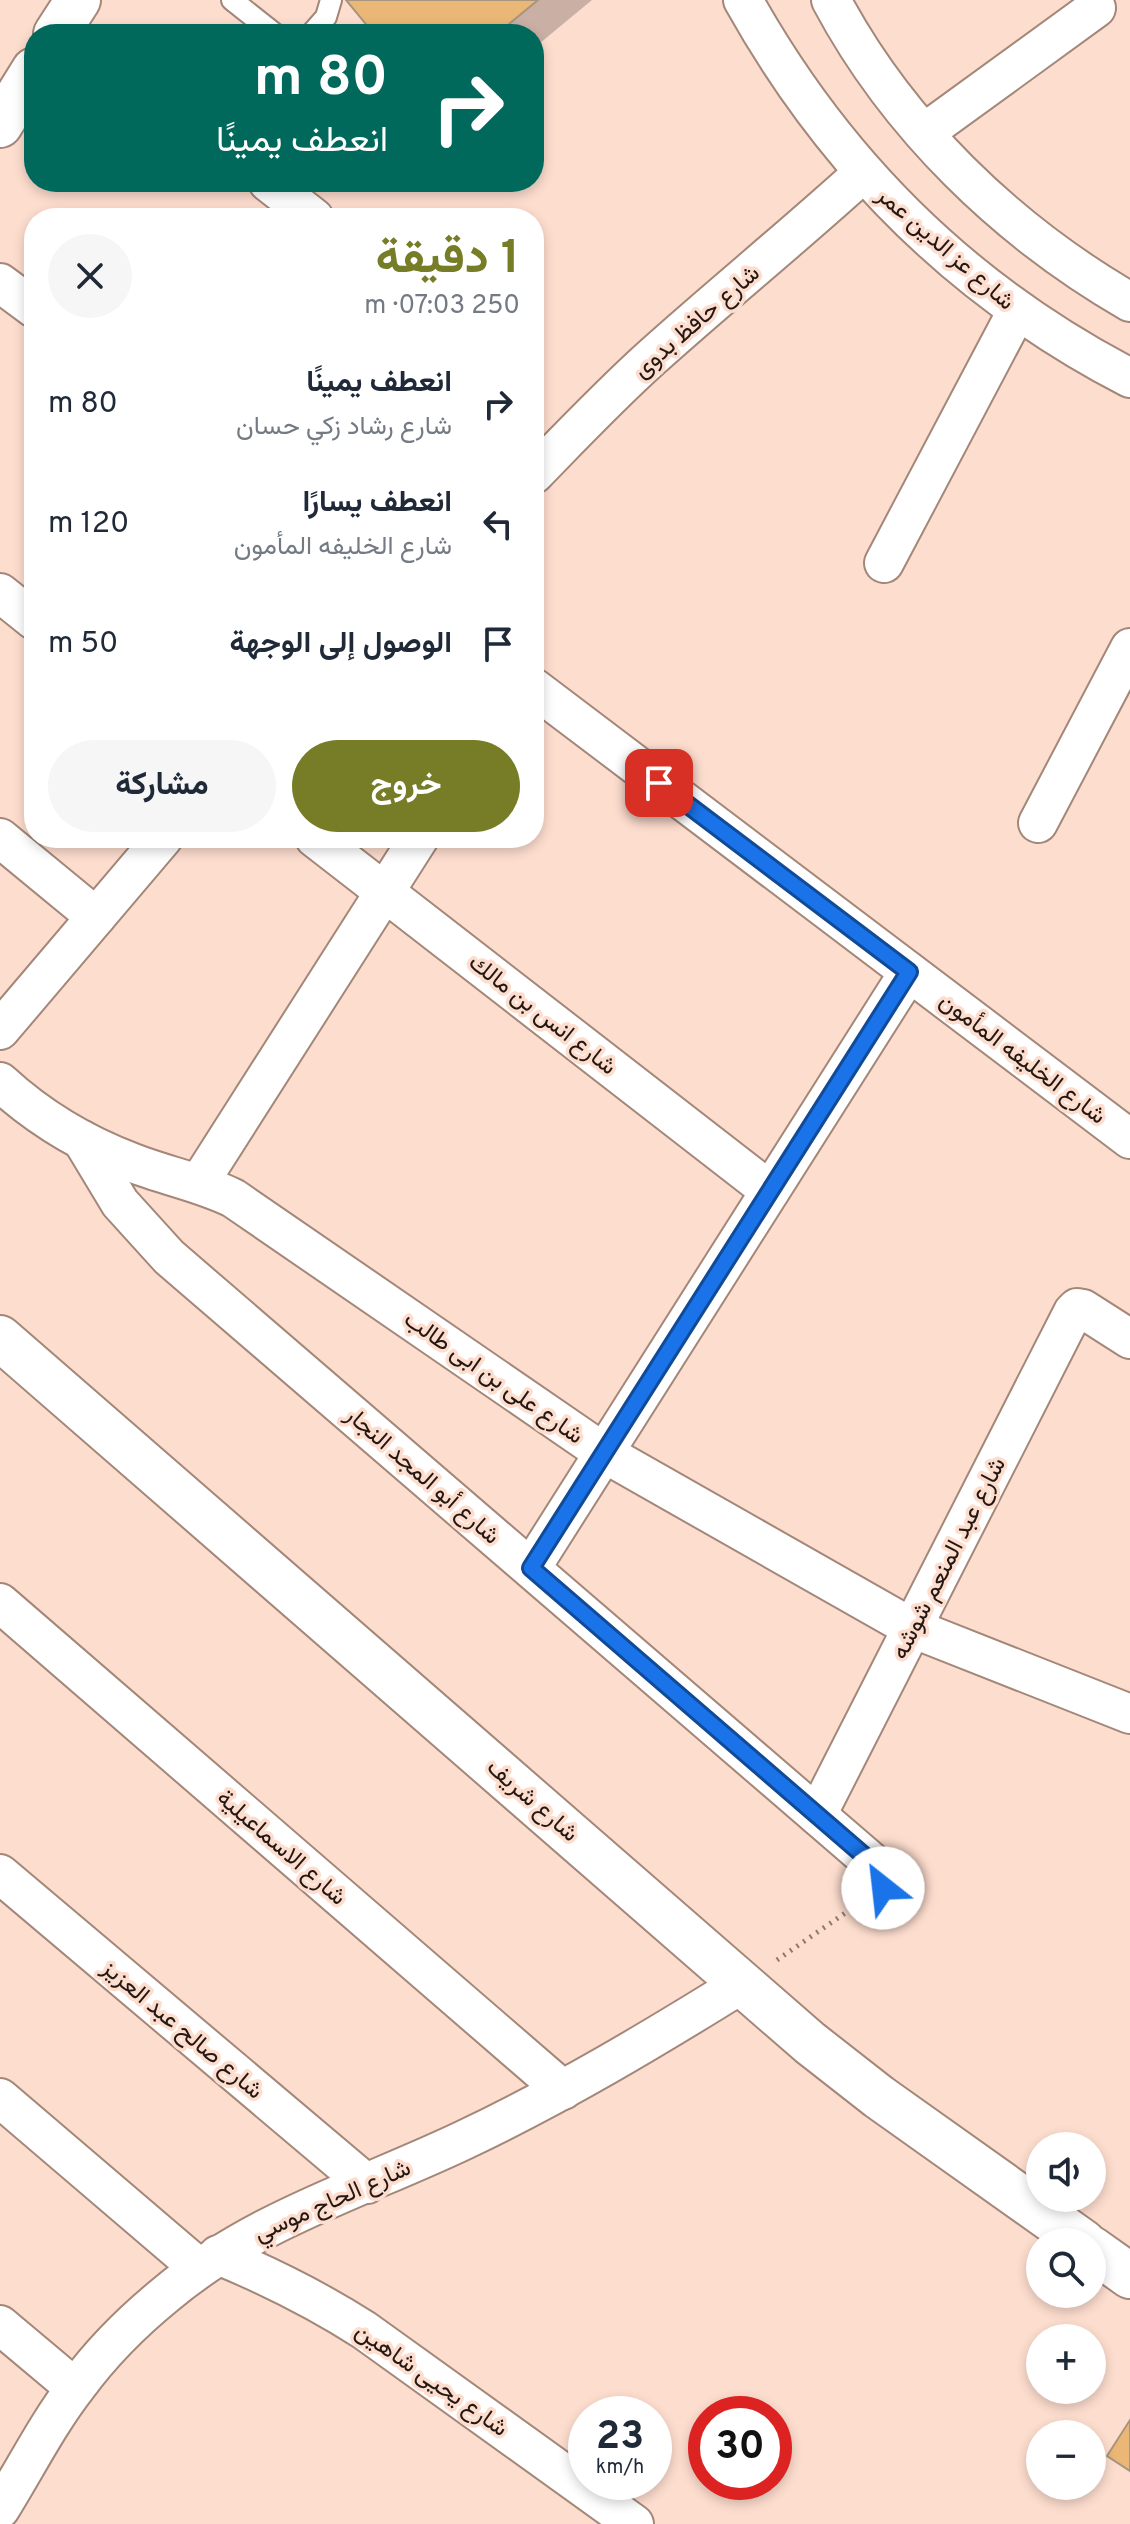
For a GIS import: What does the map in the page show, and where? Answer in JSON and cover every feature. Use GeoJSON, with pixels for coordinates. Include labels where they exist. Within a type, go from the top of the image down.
{"type":"FeatureCollection","features":[{"type":"Feature","properties":{"kind":"street","name":"شارع عز الدين عمر"},"geometry":{"type":"LineString","coordinates":[[743,0],[798,90],[863,173],[931,241],[1017,311],[1130,378]]}},
{"type":"Feature","properties":{"kind":"street"},"geometry":{"type":"LineString","coordinates":[[831,0],[893,95],[965,177],[1009,218],[1056,255],[1130,302]]}},
{"type":"Feature","properties":{"kind":"street"},"geometry":{"type":"LineString","coordinates":[[924,133],[1096,8]]}},
{"type":"Feature","properties":{"kind":"street"},"geometry":{"type":"LineString","coordinates":[[0,125],[24,86]]}},
{"type":"Feature","properties":{"kind":"street","name":"شارع حافظ بدوى"},"geometry":{"type":"LineString","coordinates":[[544,464],[648,361],[863,173]]}},
{"type":"Feature","properties":{"kind":"street"},"geometry":{"type":"LineString","coordinates":[[281,192],[301,208]]}},
{"type":"Feature","properties":{"kind":"street"},"geometry":{"type":"LineString","coordinates":[[0,283],[24,301]]}},
{"type":"Feature","properties":{"kind":"street"},"geometry":{"type":"LineString","coordinates":[[884,563],[1017,311]]}},
{"type":"Feature","properties":{"kind":"street"},"geometry":{"type":"LineString","coordinates":[[0,593],[24,612]]}},
{"type":"Feature","properties":{"kind":"street"},"geometry":{"type":"LineString","coordinates":[[1038,823],[1130,648]]}},
{"type":"Feature","properties":{"kind":"street","name":"شارع الخليفه المأمون"},"geometry":{"type":"LineString","coordinates":[[544,696],[1130,1139]]}},
{"type":"Feature","properties":{"kind":"street"},"geometry":{"type":"LineString","coordinates":[[0,838],[96,917]]}},
{"type":"Feature","properties":{"kind":"street"},"geometry":{"type":"LineString","coordinates":[[0,1030],[155,848]]}},
{"type":"Feature","properties":{"kind":"street","name":"شارع انس بن مالك"},"geometry":{"type":"LineString","coordinates":[[328,848],[770,1191]]}},
{"type":"Feature","properties":{"kind":"street"},"geometry":{"type":"LineString","coordinates":[[199,1183],[413,848]]}},
{"type":"Feature","properties":{"kind":"street"},"geometry":{"type":"LineString","coordinates":[[531,1568],[909,972]]}},
{"type":"Feature","properties":{"kind":"street","name":"شارع على بن ابى طالب"},"geometry":{"type":"LineString","coordinates":[[0,1082],[82,1140],[133,1163],[199,1183],[249,1208],[604,1453],[912,1628],[1130,1714]]}},
{"type":"Feature","properties":{"kind":"street","name":"شارع أبو المجد النجار"},"geometry":{"type":"LineString","coordinates":[[82,1140],[120,1203],[169,1257],[883,1872],[886,1882],[883,1888]]}},
{"type":"Feature","properties":{"kind":"street","name":"شارع عبد المنعم شوشه"},"geometry":{"type":"LineString","coordinates":[[817,1815],[1073,1312],[1077,1308],[1083,1309],[1130,1339]]}},
{"type":"Feature","properties":{"kind":"street","name":"شارع شريف"},"geometry":{"type":"LineString","coordinates":[[0,1338],[810,2043],[879,2097],[1063,2228]]}},
{"type":"Feature","properties":{"kind":"street","name":"شارع الاسماعيلية"},"geometry":{"type":"LineString","coordinates":[[0,1603],[563,2090]]}},
{"type":"Feature","properties":{"kind":"street","name":"شارع صالح عبد العزيز"},"geometry":{"type":"LineString","coordinates":[[0,1874],[367,2184]]}},
{"type":"Feature","properties":{"kind":"street","name":"شارع الحاج موسي"},"geometry":{"type":"LineString","coordinates":[[0,2509],[75,2388],[103,2354],[132,2323],[208,2262],[266,2227],[315,2203],[367,2184],[466,2140],[563,2090],[743,1983]]}},
{"type":"Feature","properties":{"kind":"street","name":"شارع يحيى شاهين"},"geometry":{"type":"LineString","coordinates":[[0,2098],[208,2262],[269,2276],[318,2301],[364,2330],[634,2524]]}},
{"type":"Feature","properties":{"kind":"street"},"geometry":{"type":"LineString","coordinates":[[1106,2259],[1130,2276]]}},
{"type":"Feature","properties":{"kind":"street"},"geometry":{"type":"LineString","coordinates":[[0,2325],[75,2388]]}},
{"type":"Feature","properties":{"kind":"lane"},"geometry":{"type":"LineString","coordinates":[[232,0],[262,24]]}},
{"type":"Feature","properties":{"kind":"lane"},"geometry":{"type":"LineString","coordinates":[[320,24],[326,17],[331,0]]}},
{"type":"Feature","properties":{"kind":"path"},"geometry":{"type":"LineString","coordinates":[[743,1983],[883,1888]]}},
{"type":"Feature","properties":{"kind":"building"},"geometry":{"type":"Polygon","coordinates":[[[346,0],[538,0],[509,24],[366,24],[346,0]]]}},
{"type":"Feature","properties":{"kind":"building"},"geometry":{"type":"Polygon","coordinates":[[[1130,2420],[1130,2471],[1107,2456],[1130,2420]]]}},
{"type":"Feature","properties":{"kind":"route"},"geometry":{"type":"LineString","coordinates":[[659,783],[909,972],[531,1568],[883,1872],[886,1882],[883,1888]]}}]}
